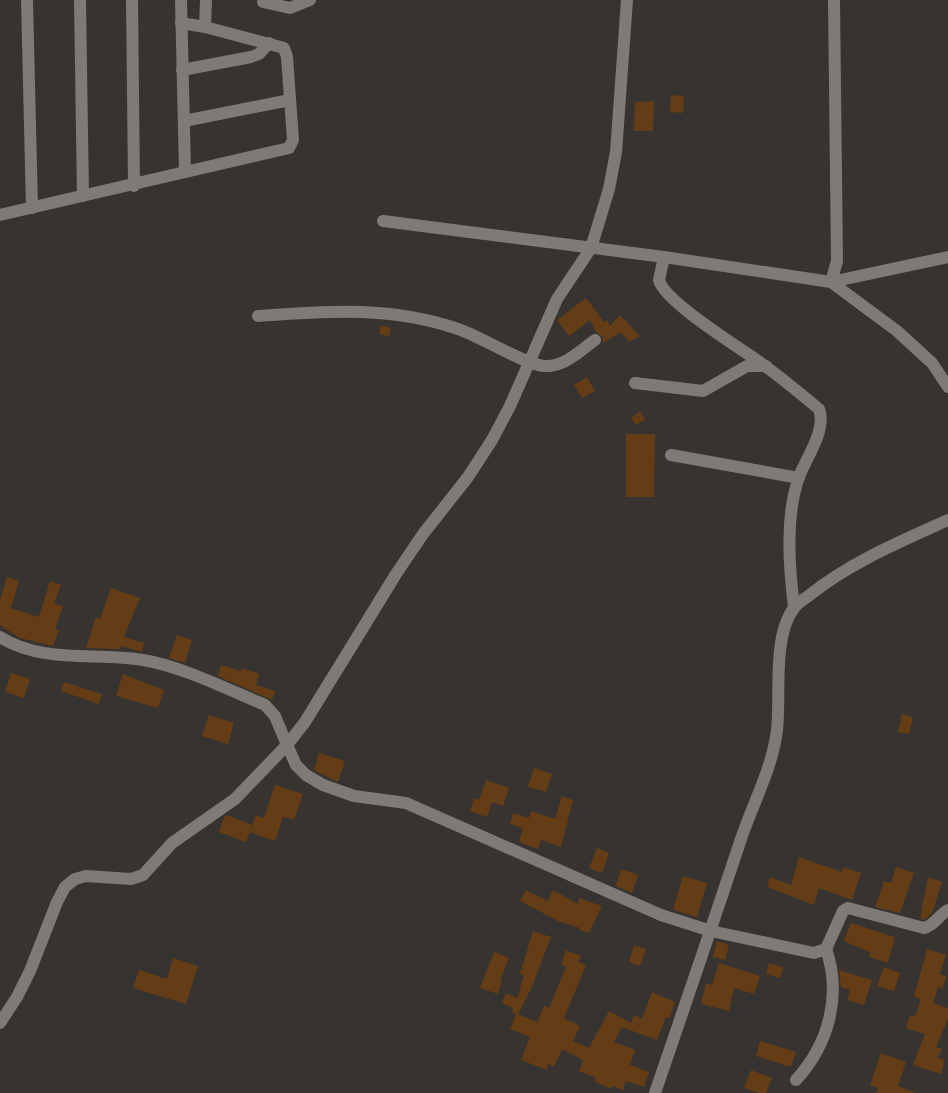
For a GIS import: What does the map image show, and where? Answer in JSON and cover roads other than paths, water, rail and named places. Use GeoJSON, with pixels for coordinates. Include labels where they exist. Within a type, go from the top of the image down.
{"type":"FeatureCollection","features":[{"type":"Feature","properties":{"kind":"street"},"geometry":{"type":"LineString","coordinates":[[27,0],[32,208]]}},
{"type":"Feature","properties":{"kind":"street"},"geometry":{"type":"LineString","coordinates":[[80,0],[83,196]]}},
{"type":"Feature","properties":{"kind":"street"},"geometry":{"type":"LineString","coordinates":[[132,0],[134,186]]}},
{"type":"Feature","properties":{"kind":"street"},"geometry":{"type":"LineString","coordinates":[[181,0],[185,172]]}},
{"type":"Feature","properties":{"kind":"street"},"geometry":{"type":"LineString","coordinates":[[205,27],[206,0]]}},
{"type":"Feature","properties":{"kind":"street"},"geometry":{"type":"LineString","coordinates":[[263,2],[282,8],[290,8],[310,0]]}},
{"type":"Feature","properties":{"kind":"street"},"geometry":{"type":"LineString","coordinates":[[0,1023],[17,997],[30,971],[57,902],[66,887],[75,880],[86,876],[131,878],[143,875],[172,843],[235,798],[288,745],[305,722],[422,534],[468,478],[505,415],[557,299],[591,248],[609,190],[616,152],[627,0]]}},
{"type":"Feature","properties":{"kind":"street"},"geometry":{"type":"LineString","coordinates":[[831,282],[837,261],[834,0]]}},
{"type":"Feature","properties":{"kind":"street"},"geometry":{"type":"LineString","coordinates":[[0,215],[134,186],[289,148],[293,140],[285,50],[281,46],[269,42],[181,23]]}},
{"type":"Feature","properties":{"kind":"street"},"geometry":{"type":"LineString","coordinates":[[182,70],[251,57],[259,54],[269,42]]}},
{"type":"Feature","properties":{"kind":"street"},"geometry":{"type":"LineString","coordinates":[[184,121],[290,100]]}},
{"type":"Feature","properties":{"kind":"street"},"geometry":{"type":"LineString","coordinates":[[383,221],[664,257],[831,282],[948,257]]}},
{"type":"Feature","properties":{"kind":"street"},"geometry":{"type":"LineString","coordinates":[[664,257],[659,280],[666,291],[696,317],[766,366],[819,409],[818,432],[799,478],[790,532],[794,607]]}},
{"type":"Feature","properties":{"kind":"street"},"geometry":{"type":"LineString","coordinates":[[831,282],[897,331],[932,363],[948,387]]}},
{"type":"Feature","properties":{"kind":"street"},"geometry":{"type":"LineString","coordinates":[[258,316],[322,312],[398,314],[458,329],[529,362],[546,366],[563,363],[595,340]]}},
{"type":"Feature","properties":{"kind":"street"},"geometry":{"type":"LineString","coordinates":[[635,383],[703,390],[747,366],[766,366]]}},
{"type":"Feature","properties":{"kind":"street"},"geometry":{"type":"LineString","coordinates":[[671,455],[799,478]]}},
{"type":"Feature","properties":{"kind":"street"},"geometry":{"type":"LineString","coordinates":[[655,1093],[740,842],[771,757],[777,731],[781,643],[788,619],[794,607],[826,582],[908,538],[948,520]]}},
{"type":"Feature","properties":{"kind":"street"},"geometry":{"type":"LineString","coordinates":[[0,637],[30,651],[67,656],[124,657],[161,664],[265,705],[275,716],[296,765],[306,775],[323,785],[354,796],[406,803],[661,916],[711,931],[740,936],[804,952],[814,953],[826,948]]}},
{"type":"Feature","properties":{"kind":"street"},"geometry":{"type":"LineString","coordinates":[[796,1080],[810,1064],[824,1038],[830,1018],[832,972],[826,948],[843,911],[848,908],[924,928],[948,910]]}}]}
